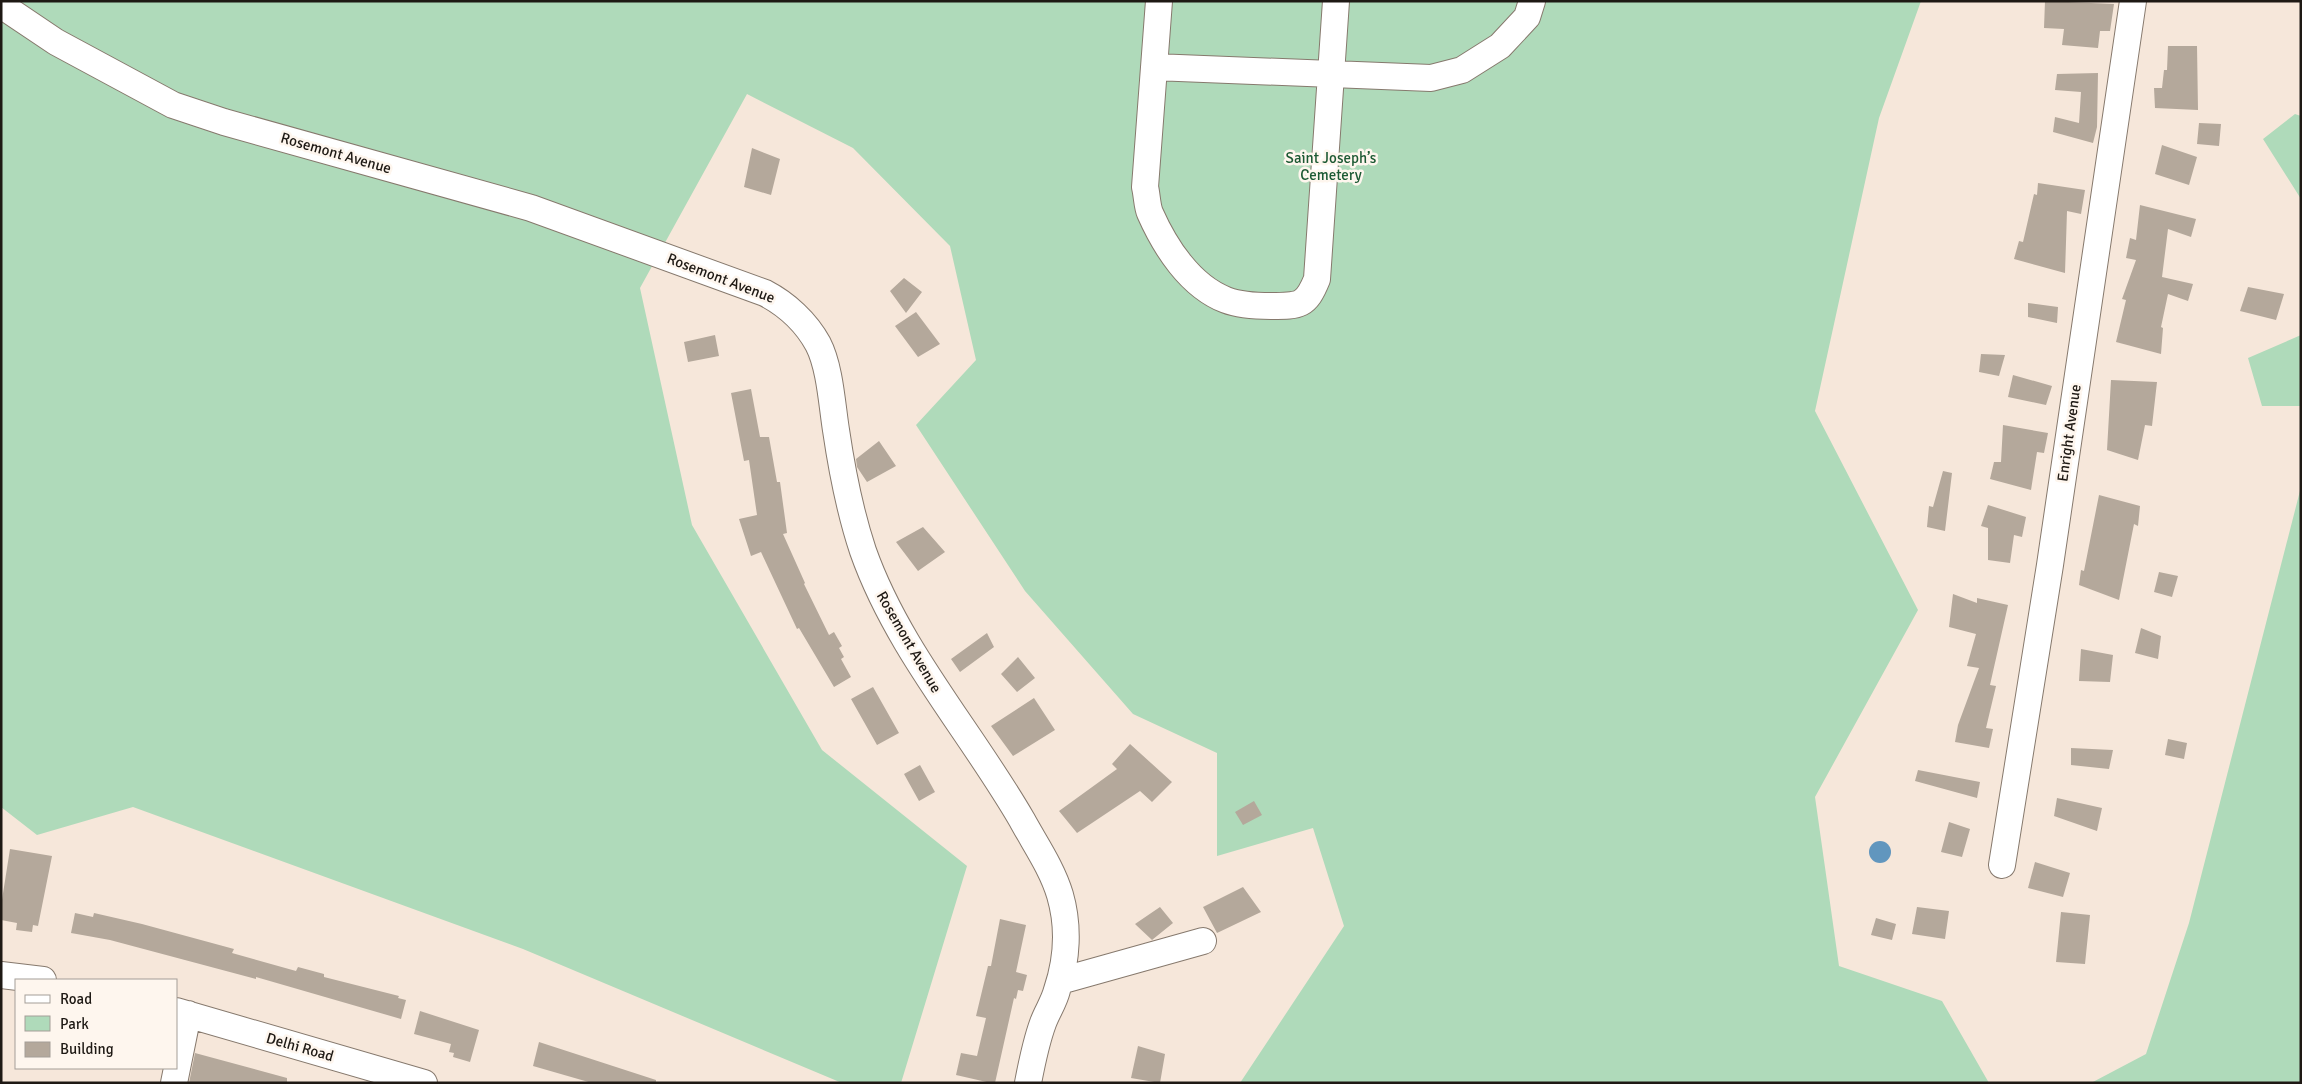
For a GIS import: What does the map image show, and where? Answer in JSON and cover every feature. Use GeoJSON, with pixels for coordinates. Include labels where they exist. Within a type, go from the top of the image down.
{"type":"FeatureCollection","features":[{"type":"Feature","properties":{"kind":"street"},"geometry":{"type":"LineString","coordinates":[[1159,1],[1145,187],[1149,212],[1171,253],[1202,288],[1227,301],[1262,306],[1296,306],[1309,298],[1317,279],[1336,1]]}},
{"type":"Feature","properties":{"kind":"street"},"geometry":{"type":"LineString","coordinates":[[1154,67],[1331,76],[1431,78],[1462,70],[1500,46],[1527,17],[1532,1]]}},
{"type":"Feature","properties":{"kind":"street","name":"Enright Avenue"},"geometry":{"type":"LineString","coordinates":[[2002,865],[2051,555],[2133,1]]}},
{"type":"Feature","properties":{"kind":"street","name":"Rosemont Avenue"},"geometry":{"type":"LineString","coordinates":[[1,4],[56,42],[172,105],[224,122],[531,208],[765,293],[781,302],[802,321],[818,345],[828,380],[848,498],[863,550],[879,592],[936,689],[1006,793],[1050,870],[1060,895],[1065,922],[1064,967],[1037,1042],[1028,1083]]}},
{"type":"Feature","properties":{"kind":"street"},"geometry":{"type":"LineString","coordinates":[[1060,981],[1202,941]]}},
{"type":"Feature","properties":{"kind":"street"},"geometry":{"type":"LineString","coordinates":[[1,975],[35,979]]}},
{"type":"Feature","properties":{"kind":"street"},"geometry":{"type":"LineString","coordinates":[[178,1048],[182,1013]]}},
{"type":"Feature","properties":{"kind":"street","name":"Delhi Road"},"geometry":{"type":"LineString","coordinates":[[182,1013],[346,1072],[424,1083]]}},
{"type":"Feature","properties":{"kind":"street"},"geometry":{"type":"LineString","coordinates":[[174,1083],[176,1069]]}},
{"type":"Feature","properties":{"kind":"green space","name":"Saint Joseph’s Cemetery"},"geometry":{"type":"Polygon","coordinates":[[[1,1],[1921,1],[1879,118],[1815,411],[1918,610],[1815,797],[1839,966],[1942,1001],[1989,1083],[1240,1083],[1344,926],[1313,828],[1217,856],[1217,753],[1133,714],[1025,591],[916,425],[976,360],[950,246],[853,148],[747,94],[640,288],[692,525],[822,750],[967,866],[901,1083],[842,1083],[523,949],[133,807],[37,835],[1,807],[1,1]]]}},
{"type":"Feature","properties":{"kind":"green space"},"geometry":{"type":"Polygon","coordinates":[[[2295,114],[2301,116],[2301,199],[2263,139],[2295,114]]]}},
{"type":"Feature","properties":{"kind":"green space"},"geometry":{"type":"Polygon","coordinates":[[[2301,335],[2301,406],[2262,406],[2248,358],[2301,335]]]}},
{"type":"Feature","properties":{"kind":"green space"},"geometry":{"type":"Polygon","coordinates":[[[2301,487],[2301,1083],[2091,1083],[2146,1054],[2189,923],[2301,487]]]}},
{"type":"Feature","properties":{"kind":"water"},"geometry":{"type":"Polygon","coordinates":[[[1880,841],[1888,844],[1891,852],[1888,860],[1880,863],[1872,860],[1869,852],[1872,844],[1880,841]]]}},
{"type":"Feature","properties":{"kind":"building"},"geometry":{"type":"Polygon","coordinates":[[[2045,1],[2114,4],[2110,31],[2100,31],[2098,48],[2062,45],[2064,29],[2044,28],[2045,1]]]}},
{"type":"Feature","properties":{"kind":"building"},"geometry":{"type":"Polygon","coordinates":[[[2168,46],[2197,46],[2198,110],[2155,108],[2154,88],[2162,88],[2164,70],[2167,70],[2168,46]]]}},
{"type":"Feature","properties":{"kind":"building"},"geometry":{"type":"Polygon","coordinates":[[[2098,73],[2097,127],[2093,143],[2053,132],[2055,117],[2079,123],[2081,92],[2055,90],[2057,74],[2098,73]]]}},
{"type":"Feature","properties":{"kind":"building"},"geometry":{"type":"Polygon","coordinates":[[[2199,123],[2221,124],[2219,146],[2197,144],[2199,123]]]}},
{"type":"Feature","properties":{"kind":"building"},"geometry":{"type":"Polygon","coordinates":[[[2162,145],[2197,157],[2189,185],[2155,174],[2162,145]]]}},
{"type":"Feature","properties":{"kind":"building"},"geometry":{"type":"Polygon","coordinates":[[[752,148],[780,159],[771,195],[744,187],[752,148]]]}},
{"type":"Feature","properties":{"kind":"building"},"geometry":{"type":"Polygon","coordinates":[[[2038,183],[2085,190],[2081,214],[2067,211],[2065,273],[2014,259],[2019,241],[2023,242],[2034,194],[2037,195],[2038,183]]]}},
{"type":"Feature","properties":{"kind":"building"},"geometry":{"type":"Polygon","coordinates":[[[2140,205],[2196,219],[2191,237],[2168,229],[2162,277],[2193,284],[2188,301],[2168,294],[2161,327],[2163,328],[2161,354],[2116,342],[2126,300],[2122,299],[2136,260],[2126,258],[2130,238],[2136,240],[2140,205]]]}},
{"type":"Feature","properties":{"kind":"building"},"geometry":{"type":"Polygon","coordinates":[[[904,278],[922,292],[906,313],[890,291],[904,278]]]}},
{"type":"Feature","properties":{"kind":"building"},"geometry":{"type":"Polygon","coordinates":[[[2248,287],[2284,294],[2276,320],[2240,311],[2248,287]]]}},
{"type":"Feature","properties":{"kind":"building"},"geometry":{"type":"Polygon","coordinates":[[[2028,303],[2058,307],[2057,323],[2028,317],[2028,303]]]}},
{"type":"Feature","properties":{"kind":"building"},"geometry":{"type":"Polygon","coordinates":[[[916,312],[940,344],[918,357],[895,326],[916,312]]]}},
{"type":"Feature","properties":{"kind":"building"},"geometry":{"type":"Polygon","coordinates":[[[715,335],[719,356],[688,362],[684,342],[715,335]]]}},
{"type":"Feature","properties":{"kind":"building"},"geometry":{"type":"Polygon","coordinates":[[[1981,354],[2005,355],[1999,376],[1979,372],[1981,354]]]}},
{"type":"Feature","properties":{"kind":"building"},"geometry":{"type":"Polygon","coordinates":[[[2013,375],[2052,386],[2046,405],[2008,397],[2013,375]]]}},
{"type":"Feature","properties":{"kind":"building"},"geometry":{"type":"Polygon","coordinates":[[[2111,380],[2157,382],[2152,426],[2145,425],[2138,460],[2107,450],[2111,380]]]}},
{"type":"Feature","properties":{"kind":"building"},"geometry":{"type":"Polygon","coordinates":[[[751,389],[760,437],[769,437],[777,482],[780,482],[787,533],[783,534],[804,584],[829,635],[834,632],[842,646],[839,648],[844,657],[841,659],[851,677],[834,687],[799,628],[797,629],[761,552],[751,556],[739,519],[757,515],[749,460],[744,461],[731,393],[751,389]]]}},
{"type":"Feature","properties":{"kind":"building"},"geometry":{"type":"Polygon","coordinates":[[[2003,425],[2048,433],[2044,453],[2037,452],[2031,490],[1990,479],[1994,462],[2001,462],[2003,425]]]}},
{"type":"Feature","properties":{"kind":"building"},"geometry":{"type":"Polygon","coordinates":[[[879,441],[896,466],[867,482],[857,467],[856,459],[879,441]]]}},
{"type":"Feature","properties":{"kind":"building"},"geometry":{"type":"Polygon","coordinates":[[[1943,471],[1952,473],[1945,531],[1927,527],[1929,506],[1933,507],[1943,471]]]}},
{"type":"Feature","properties":{"kind":"building"},"geometry":{"type":"Polygon","coordinates":[[[2099,495],[2140,506],[2138,526],[2134,524],[2119,600],[2079,585],[2081,570],[2084,571],[2099,495]]]}},
{"type":"Feature","properties":{"kind":"building"},"geometry":{"type":"Polygon","coordinates":[[[1988,505],[2026,517],[2022,537],[2014,535],[2010,563],[1988,560],[1988,528],[1981,526],[1988,505]]]}},
{"type":"Feature","properties":{"kind":"building"},"geometry":{"type":"Polygon","coordinates":[[[923,527],[945,552],[918,571],[896,542],[923,527]]]}},
{"type":"Feature","properties":{"kind":"building"},"geometry":{"type":"Polygon","coordinates":[[[2159,572],[2178,576],[2172,597],[2154,592],[2159,572]]]}},
{"type":"Feature","properties":{"kind":"building"},"geometry":{"type":"Polygon","coordinates":[[[1953,594],[1977,603],[1977,598],[2008,605],[1990,685],[1996,686],[1986,728],[1993,729],[1989,748],[1955,742],[1958,725],[1979,668],[1967,666],[1976,634],[1949,627],[1953,594]]]}},
{"type":"Feature","properties":{"kind":"building"},"geometry":{"type":"Polygon","coordinates":[[[2141,628],[2161,636],[2158,659],[2135,653],[2141,628]]]}},
{"type":"Feature","properties":{"kind":"building"},"geometry":{"type":"Polygon","coordinates":[[[987,633],[994,647],[960,672],[951,659],[987,633]]]}},
{"type":"Feature","properties":{"kind":"building"},"geometry":{"type":"Polygon","coordinates":[[[2081,649],[2113,655],[2110,682],[2079,681],[2081,649]]]}},
{"type":"Feature","properties":{"kind":"building"},"geometry":{"type":"Polygon","coordinates":[[[1018,657],[1035,678],[1017,692],[1001,674],[1018,657]]]}},
{"type":"Feature","properties":{"kind":"building"},"geometry":{"type":"Polygon","coordinates":[[[873,687],[899,733],[877,745],[851,699],[873,687]]]}},
{"type":"Feature","properties":{"kind":"building"},"geometry":{"type":"Polygon","coordinates":[[[1034,698],[1055,730],[1013,756],[991,726],[1034,698]]]}},
{"type":"Feature","properties":{"kind":"building"},"geometry":{"type":"Polygon","coordinates":[[[2168,739],[2187,743],[2184,759],[2165,755],[2168,739]]]}},
{"type":"Feature","properties":{"kind":"building"},"geometry":{"type":"Polygon","coordinates":[[[1130,744],[1172,782],[1152,802],[1140,791],[1077,833],[1059,811],[1117,769],[1112,764],[1130,744]]]}},
{"type":"Feature","properties":{"kind":"building"},"geometry":{"type":"Polygon","coordinates":[[[2071,748],[2113,750],[2109,769],[2071,765],[2071,748]]]}},
{"type":"Feature","properties":{"kind":"building"},"geometry":{"type":"Polygon","coordinates":[[[920,765],[935,792],[919,801],[904,774],[920,765]]]}},
{"type":"Feature","properties":{"kind":"building"},"geometry":{"type":"Polygon","coordinates":[[[1918,770],[1980,782],[1977,798],[1915,781],[1918,770]]]}},
{"type":"Feature","properties":{"kind":"building"},"geometry":{"type":"Polygon","coordinates":[[[2057,798],[2102,808],[2097,831],[2054,816],[2057,798]]]}},
{"type":"Feature","properties":{"kind":"building"},"geometry":{"type":"Polygon","coordinates":[[[1254,801],[1262,815],[1243,825],[1235,812],[1254,801]]]}},
{"type":"Feature","properties":{"kind":"building"},"geometry":{"type":"Polygon","coordinates":[[[1949,822],[1970,829],[1962,857],[1941,852],[1949,822]]]}},
{"type":"Feature","properties":{"kind":"building"},"geometry":{"type":"Polygon","coordinates":[[[10,849],[52,856],[38,926],[33,925],[32,932],[16,930],[17,923],[1,920],[1,906],[10,849]]]}},
{"type":"Feature","properties":{"kind":"building"},"geometry":{"type":"Polygon","coordinates":[[[2035,862],[2070,873],[2063,897],[2028,888],[2035,862]]]}},
{"type":"Feature","properties":{"kind":"building"},"geometry":{"type":"Polygon","coordinates":[[[1243,887],[1261,912],[1217,933],[1203,907],[1243,887]]]}},
{"type":"Feature","properties":{"kind":"building"},"geometry":{"type":"Polygon","coordinates":[[[1160,907],[1173,923],[1152,940],[1135,924],[1160,907]]]}},
{"type":"Feature","properties":{"kind":"building"},"geometry":{"type":"Polygon","coordinates":[[[1917,907],[1949,911],[1945,939],[1912,934],[1917,907]]]}},
{"type":"Feature","properties":{"kind":"building"},"geometry":{"type":"Polygon","coordinates":[[[2061,912],[2090,915],[2085,964],[2056,962],[2061,912]]]}},
{"type":"Feature","properties":{"kind":"building"},"geometry":{"type":"Polygon","coordinates":[[[75,913],[93,917],[94,913],[142,924],[234,949],[232,953],[296,971],[298,967],[324,974],[324,977],[399,996],[398,998],[406,1000],[401,1019],[256,977],[256,979],[110,940],[71,933],[75,913]]]}},
{"type":"Feature","properties":{"kind":"building"},"geometry":{"type":"Polygon","coordinates":[[[1876,918],[1896,924],[1892,940],[1871,935],[1876,918]]]}},
{"type":"Feature","properties":{"kind":"building"},"geometry":{"type":"Polygon","coordinates":[[[1000,919],[1026,925],[1016,972],[1027,975],[1023,991],[1018,990],[1016,999],[1014,998],[995,1083],[991,1083],[956,1075],[961,1053],[977,1056],[986,1018],[976,1016],[988,966],[991,966],[1000,919]]]}},
{"type":"Feature","properties":{"kind":"building"},"geometry":{"type":"Polygon","coordinates":[[[420,1011],[479,1030],[470,1062],[453,1057],[454,1053],[449,1052],[451,1044],[414,1034],[420,1011]]]}},
{"type":"Feature","properties":{"kind":"building"},"geometry":{"type":"Polygon","coordinates":[[[539,1042],[656,1080],[656,1083],[592,1083],[533,1066],[539,1042]]]}},
{"type":"Feature","properties":{"kind":"building"},"geometry":{"type":"Polygon","coordinates":[[[1138,1046],[1165,1054],[1160,1083],[1131,1078],[1138,1046]]]}},
{"type":"Feature","properties":{"kind":"building"},"geometry":{"type":"Polygon","coordinates":[[[195,1053],[287,1078],[287,1083],[189,1083],[195,1053]]]}}]}
